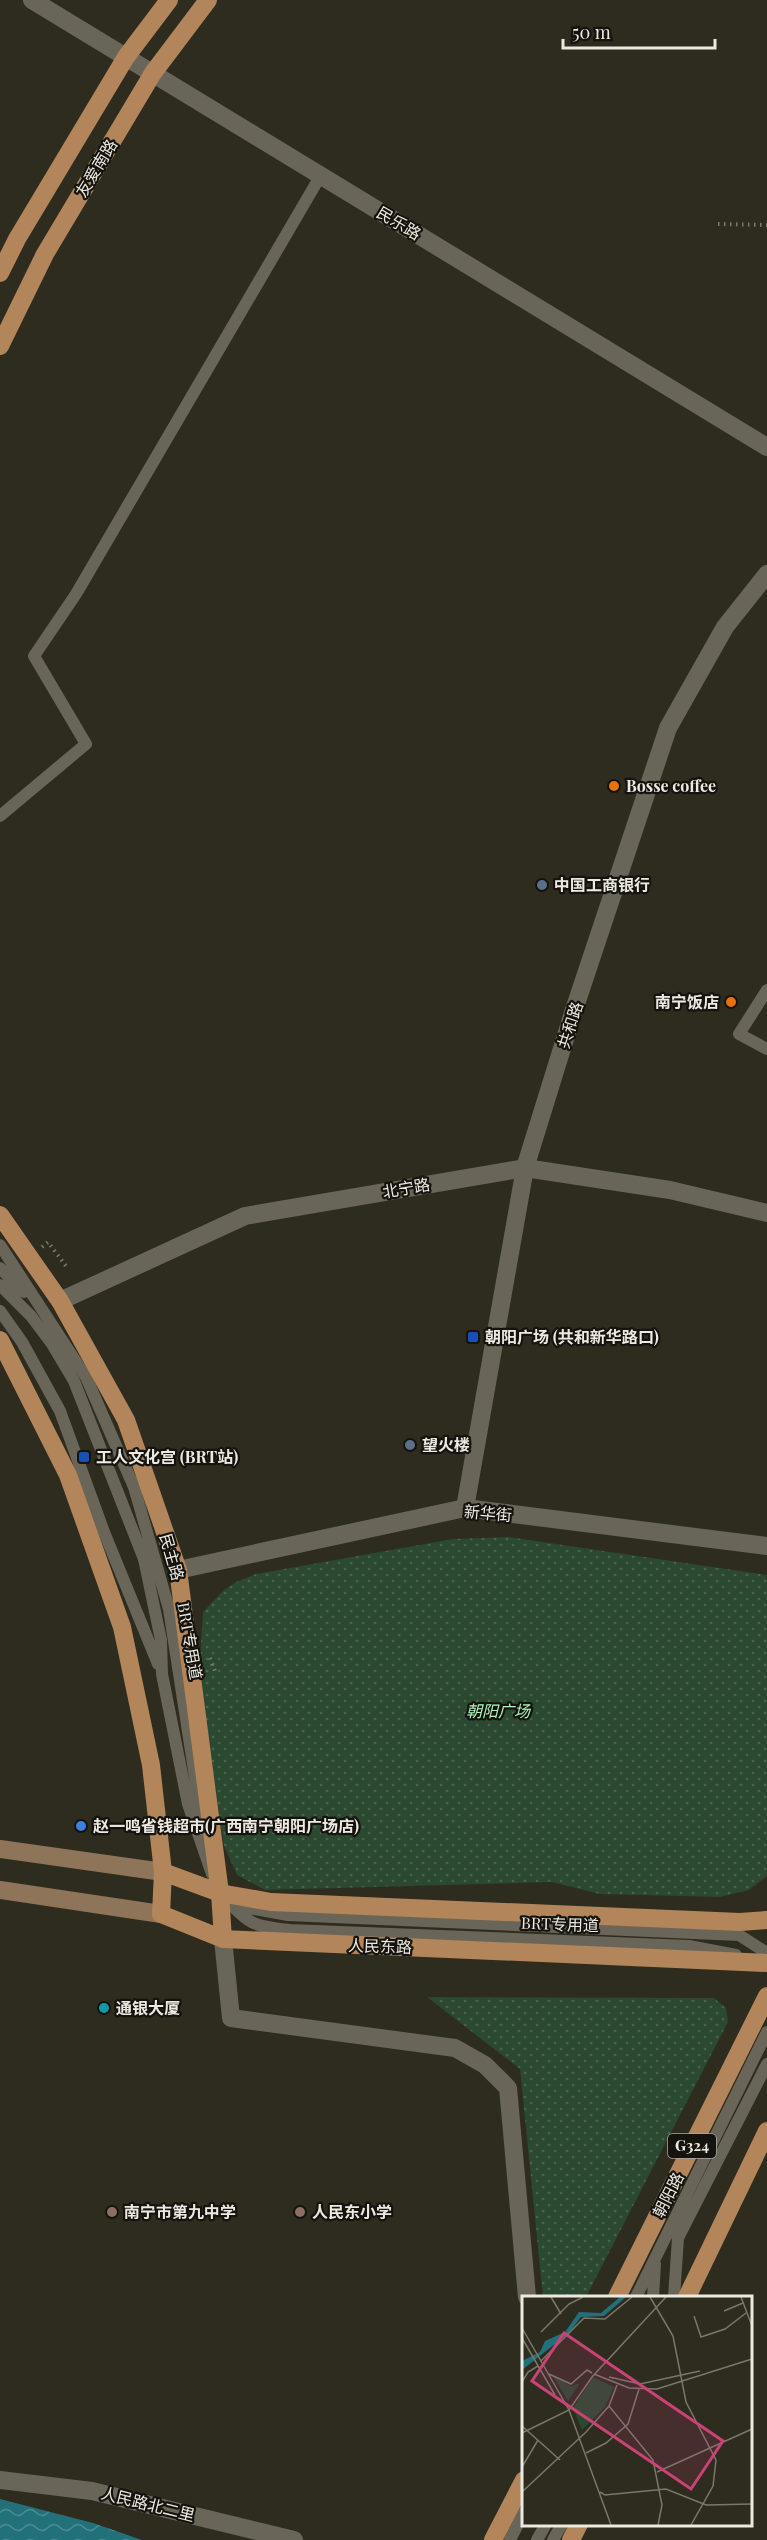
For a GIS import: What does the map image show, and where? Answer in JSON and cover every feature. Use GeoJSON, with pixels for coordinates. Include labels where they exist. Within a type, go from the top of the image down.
{"type":"FeatureCollection","features":[{"type":"Feature","properties":{"kind":"main road","name":"友爱南路"},"geometry":{"type":"LineString","coordinates":[[0,273],[17,238],[126,57],[169,0]]}},
{"type":"Feature","properties":{"kind":"main road","name":"友爱南路"},"geometry":{"type":"LineString","coordinates":[[0,346],[45,254],[153,73],[208,0]]}},
{"type":"Feature","properties":{"kind":"main road","name":"民主路"},"geometry":{"type":"LineString","coordinates":[[0,1215],[60,1300],[126,1420],[178,1570],[220,1893],[223,1939]]}},
{"type":"Feature","properties":{"kind":"main road"},"geometry":{"type":"LineString","coordinates":[[0,1340],[68,1475],[122,1627],[151,1766],[163,1872],[161,1914]]}},
{"type":"Feature","properties":{"kind":"main road"},"geometry":{"type":"LineString","coordinates":[[0,1849],[163,1872],[220,1893],[272,1902],[740,1922],[767,1920]]}},
{"type":"Feature","properties":{"kind":"main road","name":"人民东路"},"geometry":{"type":"LineString","coordinates":[[0,1890],[161,1914],[223,1939],[767,1962]]}},
{"type":"Feature","properties":{"kind":"main road","name":"朝阳路"},"geometry":{"type":"LineString","coordinates":[[617,2296],[767,1996]]}},
{"type":"Feature","properties":{"kind":"main road"},"geometry":{"type":"LineString","coordinates":[[687,2296],[767,2131]]}},
{"type":"Feature","properties":{"kind":"main road"},"geometry":{"type":"LineString","coordinates":[[493,2540],[522,2484]]}},
{"type":"Feature","properties":{"kind":"main road"},"geometry":{"type":"LineString","coordinates":[[571,2540],[578,2525]]}},
{"type":"Feature","properties":{"kind":"street","name":"民乐路"},"geometry":{"type":"LineString","coordinates":[[32,0],[767,447]]}},
{"type":"Feature","properties":{"kind":"street","name":"共和路"},"geometry":{"type":"LineString","coordinates":[[465,1508],[525,1168],[573,1013],[668,728],[724,627],[767,574]]}},
{"type":"Feature","properties":{"kind":"street","name":"北宁路"},"geometry":{"type":"LineString","coordinates":[[60,1300],[245,1216],[525,1168],[670,1190],[767,1213]]}},
{"type":"Feature","properties":{"kind":"street","name":"新华街"},"geometry":{"type":"LineString","coordinates":[[178,1570],[465,1508],[767,1546]]}},
{"type":"Feature","properties":{"kind":"street"},"geometry":{"type":"LineString","coordinates":[[223,1939],[231,2018],[455,2048],[485,2065],[508,2088],[527,2296]]}},
{"type":"Feature","properties":{"kind":"street","name":"人民路北二里"},"geometry":{"type":"LineString","coordinates":[[0,2480],[92,2491],[294,2540]]}},
{"type":"Feature","properties":{"kind":"lane"},"geometry":{"type":"LineString","coordinates":[[0,816],[86,744],[34,656],[76,594],[321,176]]}},
{"type":"Feature","properties":{"kind":"lane"},"geometry":{"type":"LineString","coordinates":[[767,990],[739,1034],[767,1049]]}},
{"type":"Feature","properties":{"kind":"lane","name":"BRT专用道"},"geometry":{"type":"LineString","coordinates":[[0,1245],[86,1377],[134,1487],[169,1609],[203,1827],[220,1893],[249,1908],[288,1915],[739,1935],[767,1953]]}},
{"type":"Feature","properties":{"kind":"lane","name":"BRT专用道"},"geometry":{"type":"LineString","coordinates":[[0,1268],[42,1310]]}},
{"type":"Feature","properties":{"kind":"lane","name":"BRT专用道"},"geometry":{"type":"LineString","coordinates":[[0,1285],[31,1316],[52,1344],[74,1381],[144,1559],[161,1640],[162,1674],[188,1804],[202,1849],[220,1893],[242,1917],[256,1926],[290,1930],[689,1946],[767,1962]]}},
{"type":"Feature","properties":{"kind":"lane","name":"BRT专用道"},"geometry":{"type":"LineString","coordinates":[[0,1311],[22,1342],[60,1411],[104,1532],[162,1674]]}},
{"type":"Feature","properties":{"kind":"lane"},"geometry":{"type":"LineString","coordinates":[[636,2296],[767,2032]]}},
{"type":"Feature","properties":{"kind":"lane"},"geometry":{"type":"LineString","coordinates":[[676,2296],[678,2238],[767,2064]]}},
{"type":"Feature","properties":{"kind":"lane"},"geometry":{"type":"LineString","coordinates":[[677,2296],[767,2121]]}},
{"type":"Feature","properties":{"kind":"lane"},"geometry":{"type":"LineString","coordinates":[[653,2296],[655,2259]]}},
{"type":"Feature","properties":{"kind":"lane"},"geometry":{"type":"LineString","coordinates":[[510,2540],[522,2516]]}},
{"type":"Feature","properties":{"kind":"lane"},"geometry":{"type":"LineString","coordinates":[[537,2540],[545,2525]]}},
{"type":"Feature","properties":{"kind":"lane"},"geometry":{"type":"LineString","coordinates":[[553,2540],[561,2525]]}},
{"type":"Feature","properties":{"kind":"path"},"geometry":{"type":"LineString","coordinates":[[718,224],[767,225]]}},
{"type":"Feature","properties":{"kind":"path"},"geometry":{"type":"LineString","coordinates":[[48,1242],[66,1266]]}},
{"type":"Feature","properties":{"kind":"green space","name":"朝阳广场"},"geometry":{"type":"Polygon","coordinates":[[[508,1537],[767,1575],[767,1876],[749,1890],[720,1897],[600,1894],[552,1882],[265,1890],[237,1875],[224,1846],[199,1675],[203,1612],[223,1591],[236,1582],[256,1574],[453,1539],[508,1537]]]}},
{"type":"Feature","properties":{"kind":"green space"},"geometry":{"type":"Polygon","coordinates":[[[427,1997],[714,1998],[726,2008],[728,2022],[587,2296],[543,2296],[520,2069],[427,1997]]]}},
{"type":"Feature","properties":{"kind":"water"},"geometry":{"type":"Polygon","coordinates":[[[0,2499],[93,2523],[142,2540],[0,2540],[0,2499]]]}},
{"type":"Feature","properties":{"kind":"place","name":"Bosse coffee"},"geometry":{"type":"Point","coordinates":[614,786]}},
{"type":"Feature","properties":{"kind":"place","name":"中国工商银行"},"geometry":{"type":"Point","coordinates":[542,885]}},
{"type":"Feature","properties":{"kind":"place","name":"南宁饭店"},"geometry":{"type":"Point","coordinates":[731,1002]}},
{"type":"Feature","properties":{"kind":"place","name":"朝阳广场 (共和新华路口)"},"geometry":{"type":"Point","coordinates":[473,1337]}},
{"type":"Feature","properties":{"kind":"place","name":"望火楼"},"geometry":{"type":"Point","coordinates":[410,1445]}},
{"type":"Feature","properties":{"kind":"place","name":"工人文化宫 (BRT站)"},"geometry":{"type":"Point","coordinates":[84,1457]}},
{"type":"Feature","properties":{"kind":"place","name":"赵一鸣省钱超市(广西南宁朝阳广场店)"},"geometry":{"type":"Point","coordinates":[81,1826]}},
{"type":"Feature","properties":{"kind":"place","name":"通银大厦"},"geometry":{"type":"Point","coordinates":[104,2008]}},
{"type":"Feature","properties":{"kind":"place","name":"南宁市第九中学"},"geometry":{"type":"Point","coordinates":[112,2212]}},
{"type":"Feature","properties":{"kind":"place","name":"人民东小学"},"geometry":{"type":"Point","coordinates":[300,2212]}}]}
